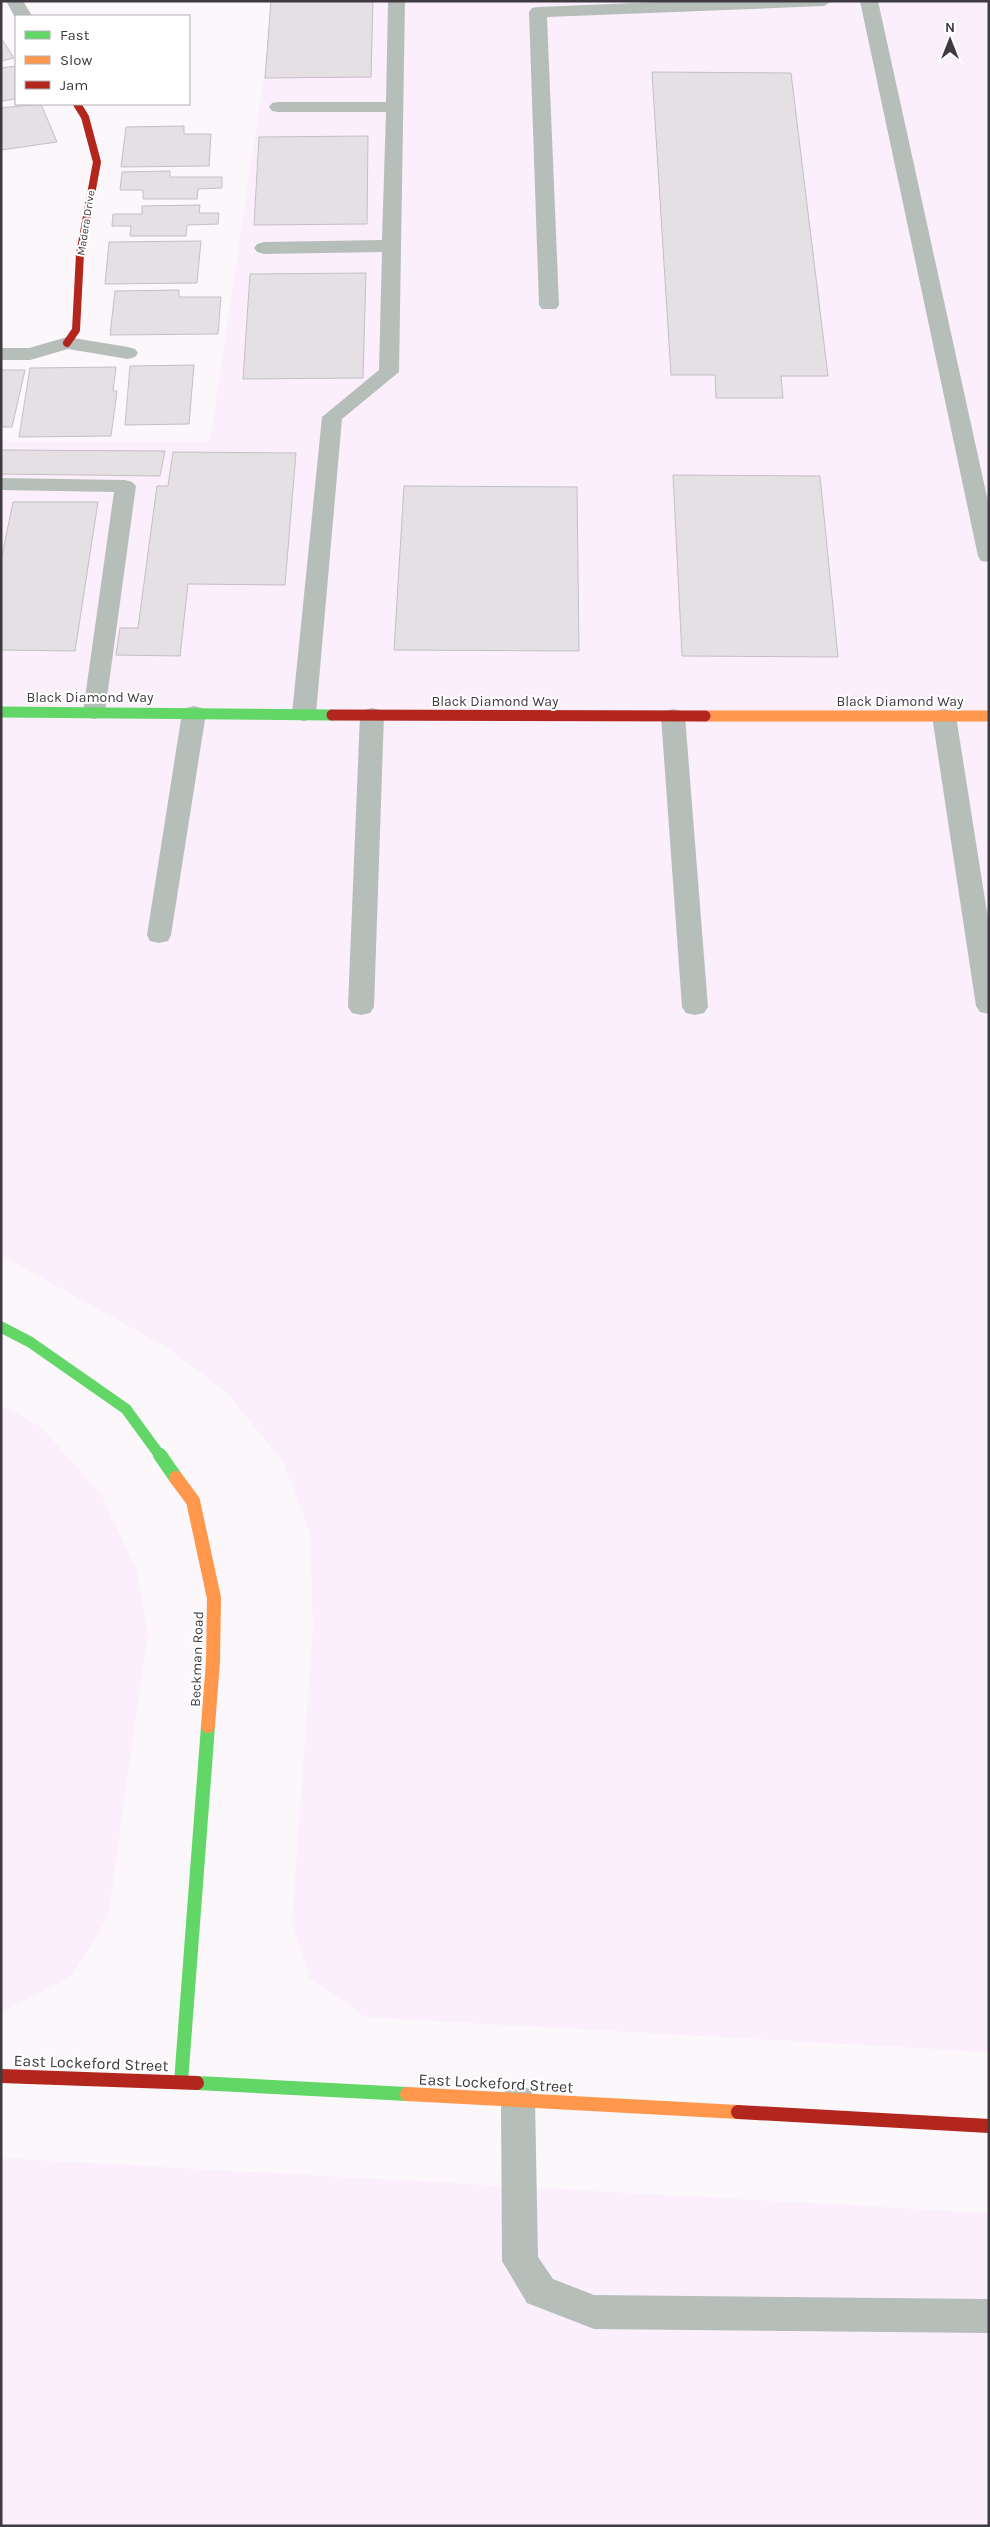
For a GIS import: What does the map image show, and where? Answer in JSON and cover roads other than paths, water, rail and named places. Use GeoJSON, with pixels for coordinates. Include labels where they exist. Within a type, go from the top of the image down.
{"type":"FeatureCollection","features":[{"type":"Feature","properties":{"kind":"street"},"geometry":{"type":"LineString","coordinates":[[14,1],[22,15]]}},
{"type":"Feature","properties":{"kind":"street"},"geometry":{"type":"LineString","coordinates":[[549,305],[538,12],[824,1]]}},
{"type":"Feature","properties":{"kind":"street"},"geometry":{"type":"LineString","coordinates":[[869,1],[989,556]]}},
{"type":"Feature","properties":{"kind":"street"},"geometry":{"type":"LineString","coordinates":[[304,714],[332,417],[389,372],[397,2]]}},
{"type":"Feature","properties":{"kind":"street","name":"Madera Drive"},"geometry":{"type":"LineString","coordinates":[[67,343],[76,330],[80,254],[97,162],[85,117],[78,105]]}},
{"type":"Feature","properties":{"kind":"street"},"geometry":{"type":"LineString","coordinates":[[278,108],[395,106]]}},
{"type":"Feature","properties":{"kind":"street"},"geometry":{"type":"LineString","coordinates":[[264,248],[392,246]]}},
{"type":"Feature","properties":{"kind":"street"},"geometry":{"type":"LineString","coordinates":[[1,354],[30,354],[67,343],[128,353]]}},
{"type":"Feature","properties":{"kind":"street"},"geometry":{"type":"LineString","coordinates":[[1,484],[126,486],[94,712]]}},
{"type":"Feature","properties":{"kind":"street","name":"Black Diamond Way"},"geometry":{"type":"LineString","coordinates":[[1,712],[989,716]]}},
{"type":"Feature","properties":{"kind":"street"},"geometry":{"type":"LineString","coordinates":[[159,935],[194,713]]}},
{"type":"Feature","properties":{"kind":"street"},"geometry":{"type":"LineString","coordinates":[[361,1007],[372,715]]}},
{"type":"Feature","properties":{"kind":"street"},"geometry":{"type":"LineString","coordinates":[[673,716],[695,1007]]}},
{"type":"Feature","properties":{"kind":"street"},"geometry":{"type":"LineString","coordinates":[[944,716],[989,1006]]}},
{"type":"Feature","properties":{"kind":"street","name":"Beckman Road"},"geometry":{"type":"LineString","coordinates":[[1,1327],[30,1342],[126,1409],[193,1501],[214,1598],[213,1661],[181,2082]]}},
{"type":"Feature","properties":{"kind":"street","name":"East Lockeford Street"},"geometry":{"type":"LineString","coordinates":[[1,2076],[181,2082],[989,2126]]}},
{"type":"Feature","properties":{"kind":"street"},"geometry":{"type":"LineString","coordinates":[[518,2100],[520,2261],[540,2291],[594,2312],[989,2316]]}}]}
